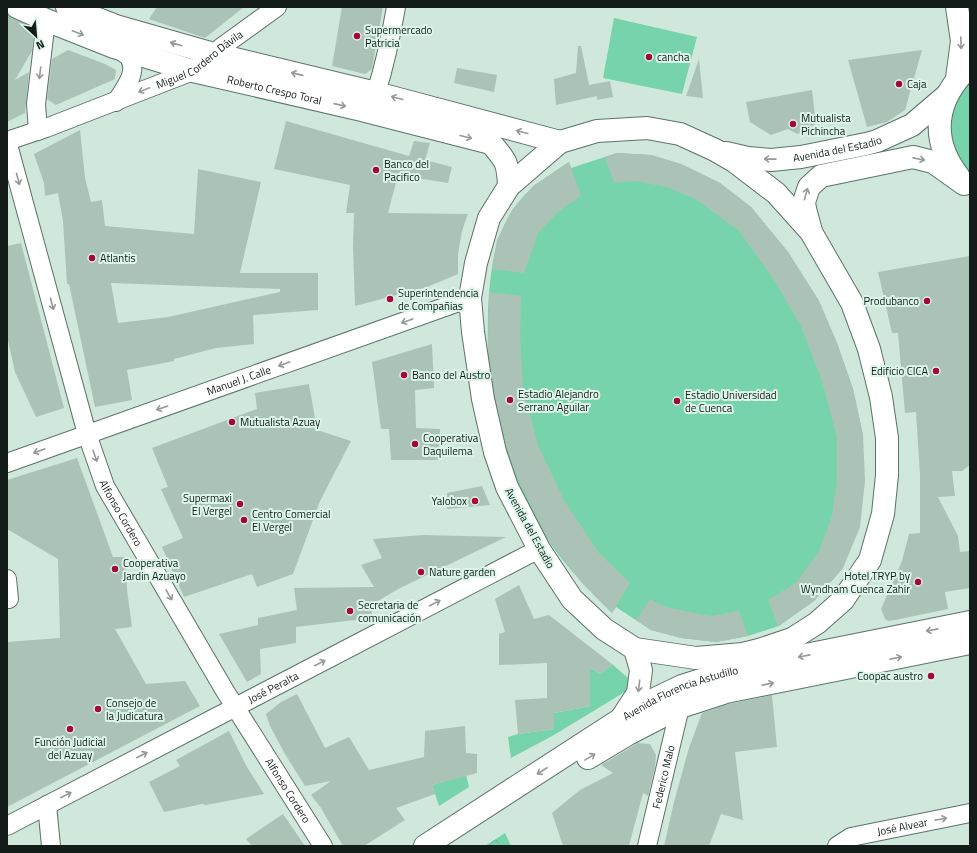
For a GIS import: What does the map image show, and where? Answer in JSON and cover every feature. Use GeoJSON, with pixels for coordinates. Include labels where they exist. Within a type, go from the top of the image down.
{"type":"FeatureCollection","features":[{"type":"Feature","properties":{"kind":"main road","name":"Roberto Crespo Toral"},"geometry":{"type":"LineString","coordinates":[[17,7],[114,47],[193,71],[362,110],[491,143],[504,158],[508,168],[509,186]]}},
{"type":"Feature","properties":{"kind":"main road","name":"Roberto Crespo Toral"},"geometry":{"type":"LineString","coordinates":[[67,7],[116,26],[214,54],[376,93],[560,142]]}},
{"type":"Feature","properties":{"kind":"main road"},"geometry":{"type":"LineString","coordinates":[[957,7],[964,72],[946,96],[940,119],[941,143],[950,165],[967,186]]}},
{"type":"Feature","properties":{"kind":"main road","name":"Avenida del Estadio"},"geometry":{"type":"LineString","coordinates":[[715,150],[748,158],[771,160],[801,157],[866,144],[877,141],[912,125],[946,96]]}},
{"type":"Feature","properties":{"kind":"main road","name":"Avenida del Estadio"},"geometry":{"type":"LineString","coordinates":[[647,128],[680,134],[715,150],[734,162],[776,194],[811,232],[852,303],[869,349],[881,397],[887,438],[887,475],[883,514],[870,560],[842,600],[817,623],[756,659],[743,654],[696,658],[635,649],[604,629],[572,599],[539,549],[507,487],[495,452],[483,399],[473,332],[470,298],[476,263],[489,218],[509,186],[560,142],[597,131],[647,128]]}},
{"type":"Feature","properties":{"kind":"main road","name":"Avenida del Estadio"},"geometry":{"type":"LineString","coordinates":[[811,232],[804,202],[808,187],[821,176],[913,157],[933,162],[967,186]]}},
{"type":"Feature","properties":{"kind":"main road","name":"Avenida Florencia Astudillo"},"geometry":{"type":"LineString","coordinates":[[425,846],[621,719],[655,699],[682,686],[720,674],[756,659],[970,622]]}},
{"type":"Feature","properties":{"kind":"main road","name":"Avenida Florencia Astudillo"},"geometry":{"type":"LineString","coordinates":[[451,846],[605,747],[680,707],[726,692],[970,643]]}},
{"type":"Feature","properties":{"kind":"main road"},"geometry":{"type":"LineString","coordinates":[[621,719],[638,693],[641,670],[635,649]]}},
{"type":"Feature","properties":{"kind":"main road"},"geometry":{"type":"LineString","coordinates":[[742,689],[756,659]]}},
{"type":"Feature","properties":{"kind":"street","name":"Miguel Cordero Dávila"},"geometry":{"type":"LineString","coordinates":[[7,141],[116,102],[193,71],[277,7]]}},
{"type":"Feature","properties":{"kind":"street"},"geometry":{"type":"LineString","coordinates":[[376,93],[391,38],[396,7]]}},
{"type":"Feature","properties":{"kind":"street"},"geometry":{"type":"LineString","coordinates":[[38,131],[36,104],[46,20]]}},
{"type":"Feature","properties":{"kind":"street"},"geometry":{"type":"LineString","coordinates":[[114,47],[127,56],[132,64],[132,72],[128,82],[116,102]]}},
{"type":"Feature","properties":{"kind":"street","name":"Alfonso Cordero"},"geometry":{"type":"LineString","coordinates":[[7,141],[87,434],[105,486],[236,707],[323,846]]}},
{"type":"Feature","properties":{"kind":"street","name":"Manuel J. Calle"},"geometry":{"type":"LineString","coordinates":[[7,463],[470,298]]}},
{"type":"Feature","properties":{"kind":"street","name":"José Peralta"},"geometry":{"type":"LineString","coordinates":[[7,826],[539,549]]}},
{"type":"Feature","properties":{"kind":"street"},"geometry":{"type":"LineString","coordinates":[[7,579],[9,599]]}},
{"type":"Feature","properties":{"kind":"street","name":"Federico Malo"},"geometry":{"type":"LineString","coordinates":[[647,846],[680,707]]}},
{"type":"Feature","properties":{"kind":"street"},"geometry":{"type":"LineString","coordinates":[[47,805],[51,846]]}},
{"type":"Feature","properties":{"kind":"street","name":"José Alvear"},"geometry":{"type":"LineString","coordinates":[[836,846],[851,837],[970,813]]}},
{"type":"Feature","properties":{"kind":"green space","name":"cancha"},"geometry":{"type":"Polygon","coordinates":[[[614,18],[697,37],[682,94],[603,78],[614,18]]]}},
{"type":"Feature","properties":{"kind":"green space"},"geometry":{"type":"Polygon","coordinates":[[[970,79],[970,175],[962,168],[952,148],[949,125],[954,103],[970,79]]]}},
{"type":"Feature","properties":{"kind":"green space"},"geometry":{"type":"Polygon","coordinates":[[[617,153],[651,155],[681,164],[720,183],[751,207],[788,252],[819,301],[837,343],[853,389],[863,435],[843,568],[814,601],[779,626],[748,636],[716,642],[681,638],[651,630],[616,607],[612,613],[570,569],[548,540],[526,501],[502,439],[492,395],[488,349],[488,309],[491,271],[501,234],[512,211],[518,203],[545,178],[569,162],[571,168],[617,153]]]}},
{"type":"Feature","properties":{"kind":"green space"},"geometry":{"type":"Polygon","coordinates":[[[612,664],[628,678],[628,690],[554,735],[511,758],[508,737],[518,734],[554,729],[554,713],[590,706],[590,668],[601,674],[612,664]]]}},
{"type":"Feature","properties":{"kind":"green space"},"geometry":{"type":"Polygon","coordinates":[[[466,775],[469,787],[439,806],[432,785],[466,775]]]}},
{"type":"Feature","properties":{"kind":"green space"},"geometry":{"type":"Polygon","coordinates":[[[505,833],[511,846],[485,846],[505,833]]]}},
{"type":"Feature","properties":{"kind":"building"},"geometry":{"type":"Polygon","coordinates":[[[157,7],[244,7],[205,38],[149,19],[157,7]]]}},
{"type":"Feature","properties":{"kind":"building","name":"Supermercado Patricia"},"geometry":{"type":"Polygon","coordinates":[[[342,7],[383,7],[372,69],[365,74],[332,66],[342,7]]]}},
{"type":"Feature","properties":{"kind":"building"},"geometry":{"type":"Polygon","coordinates":[[[7,14],[12,18],[34,28],[32,51],[15,80],[29,72],[25,113],[7,122],[7,14]]]}},
{"type":"Feature","properties":{"kind":"building"},"geometry":{"type":"Polygon","coordinates":[[[578,46],[581,46],[589,85],[610,81],[613,97],[597,100],[597,96],[556,105],[554,79],[576,73],[578,46]]]}},
{"type":"Feature","properties":{"kind":"building"},"geometry":{"type":"Polygon","coordinates":[[[68,50],[105,64],[116,70],[115,79],[56,105],[47,99],[52,59],[68,50]]]}},
{"type":"Feature","properties":{"kind":"building"},"geometry":{"type":"Polygon","coordinates":[[[922,50],[905,110],[887,122],[867,127],[848,60],[922,50]]]}},
{"type":"Feature","properties":{"kind":"building"},"geometry":{"type":"Polygon","coordinates":[[[699,59],[703,98],[686,96],[699,59]]]}},
{"type":"Feature","properties":{"kind":"building"},"geometry":{"type":"Polygon","coordinates":[[[457,68],[497,75],[494,92],[454,83],[457,68]]]}},
{"type":"Feature","properties":{"kind":"building"},"geometry":{"type":"Polygon","coordinates":[[[812,90],[816,124],[797,134],[788,129],[771,135],[750,122],[746,102],[812,90]]]}},
{"type":"Feature","properties":{"kind":"building"},"geometry":{"type":"Polygon","coordinates":[[[286,121],[409,156],[414,141],[430,143],[425,160],[452,167],[448,183],[398,175],[388,213],[468,214],[462,231],[458,254],[458,274],[427,287],[355,306],[353,247],[354,213],[346,213],[350,185],[274,169],[286,121]]]}},
{"type":"Feature","properties":{"kind":"building"},"geometry":{"type":"Polygon","coordinates":[[[80,130],[85,178],[91,202],[102,200],[105,226],[194,234],[198,169],[261,182],[240,273],[318,273],[318,310],[253,315],[254,344],[216,348],[174,359],[174,361],[127,370],[132,400],[95,407],[69,284],[67,284],[63,221],[58,193],[45,196],[44,183],[34,154],[80,130]],[[111,283],[118,323],[168,317],[280,292],[280,289],[111,283]]]}},
{"type":"Feature","properties":{"kind":"building"},"geometry":{"type":"Polygon","coordinates":[[[617,153],[651,155],[681,164],[720,183],[751,207],[788,252],[819,301],[837,343],[853,389],[863,435],[865,481],[860,527],[843,568],[814,601],[778,626],[768,600],[796,583],[819,551],[832,516],[837,479],[837,438],[822,381],[800,324],[772,277],[739,231],[697,200],[667,187],[635,181],[614,183],[605,157],[617,153]]]}},
{"type":"Feature","properties":{"kind":"building"},"geometry":{"type":"Polygon","coordinates":[[[569,162],[581,196],[559,211],[538,233],[524,273],[492,269],[497,240],[512,210],[533,186],[569,162]]]}},
{"type":"Feature","properties":{"kind":"building"},"geometry":{"type":"Polygon","coordinates":[[[21,243],[64,408],[36,417],[15,372],[7,336],[7,246],[21,243]]]}},
{"type":"Feature","properties":{"kind":"building"},"geometry":{"type":"Polygon","coordinates":[[[970,256],[970,465],[962,471],[952,471],[955,496],[938,497],[958,536],[960,552],[970,551],[970,588],[945,592],[948,609],[888,621],[885,619],[881,609],[902,561],[909,534],[920,533],[920,475],[916,412],[905,413],[898,333],[892,333],[878,272],[970,256]]]}},
{"type":"Feature","properties":{"kind":"building"},"geometry":{"type":"Polygon","coordinates":[[[489,292],[521,296],[520,334],[523,387],[538,445],[564,500],[599,553],[630,583],[612,613],[582,583],[549,541],[519,482],[507,449],[495,397],[488,349],[489,292]]]}},
{"type":"Feature","properties":{"kind":"building","name":"Banco del Austro"},"geometry":{"type":"Polygon","coordinates":[[[432,344],[434,388],[415,390],[416,428],[440,429],[439,460],[391,460],[389,429],[381,429],[372,362],[432,344]]]}},
{"type":"Feature","properties":{"kind":"building","name":"Centro Comercial El Vergel"},"geometry":{"type":"Polygon","coordinates":[[[309,384],[317,430],[351,441],[320,501],[293,574],[257,587],[252,574],[184,597],[162,547],[183,538],[161,489],[168,487],[152,448],[257,409],[255,393],[309,384]]]}},
{"type":"Feature","properties":{"kind":"building"},"geometry":{"type":"Polygon","coordinates":[[[77,458],[113,557],[126,557],[127,590],[132,627],[115,629],[146,684],[185,681],[200,706],[7,807],[7,642],[60,638],[58,559],[7,529],[7,480],[77,458]]]}},
{"type":"Feature","properties":{"kind":"building"},"geometry":{"type":"Polygon","coordinates":[[[482,486],[490,505],[447,509],[447,493],[482,486]]]}},
{"type":"Feature","properties":{"kind":"building"},"geometry":{"type":"Polygon","coordinates":[[[423,535],[506,537],[400,588],[371,605],[372,618],[296,627],[296,643],[260,649],[261,674],[247,682],[219,634],[258,625],[258,618],[297,610],[294,588],[374,587],[361,565],[382,558],[373,539],[423,535]]]}},
{"type":"Feature","properties":{"kind":"building"},"geometry":{"type":"Polygon","coordinates":[[[519,585],[534,619],[549,615],[612,664],[601,674],[590,668],[590,706],[554,713],[554,729],[518,734],[515,700],[547,698],[547,663],[499,665],[499,634],[505,632],[495,599],[519,585]]]}},
{"type":"Feature","properties":{"kind":"building"},"geometry":{"type":"Polygon","coordinates":[[[650,599],[665,607],[710,616],[739,611],[748,636],[716,642],[681,638],[651,630],[636,620],[650,599]]]}},
{"type":"Feature","properties":{"kind":"building"},"geometry":{"type":"Polygon","coordinates":[[[297,694],[325,748],[349,737],[369,770],[424,757],[425,731],[465,726],[466,753],[477,754],[477,773],[432,785],[435,794],[396,808],[405,820],[364,846],[343,846],[321,808],[311,795],[331,781],[305,786],[285,754],[270,726],[266,714],[281,702],[297,694]]]}},
{"type":"Feature","properties":{"kind":"building"},"geometry":{"type":"Polygon","coordinates":[[[772,695],[777,747],[735,752],[743,820],[721,814],[709,846],[664,846],[689,748],[702,713],[725,705],[772,695]]]}},
{"type":"Feature","properties":{"kind":"building"},"geometry":{"type":"Polygon","coordinates":[[[229,731],[247,767],[264,794],[164,812],[149,782],[180,766],[176,760],[229,731]]]}},
{"type":"Feature","properties":{"kind":"building"},"geometry":{"type":"Polygon","coordinates":[[[638,743],[650,744],[656,755],[655,767],[648,796],[643,793],[629,846],[563,846],[552,813],[580,790],[613,773],[601,765],[638,743]]]}},
{"type":"Feature","properties":{"kind":"building"},"geometry":{"type":"Polygon","coordinates":[[[283,814],[305,846],[252,846],[246,839],[283,814]]]}},
{"type":"Feature","properties":{"kind":"place","name":"Supermercado Patricia"},"geometry":{"type":"Point","coordinates":[357,36]}},
{"type":"Feature","properties":{"kind":"place","name":"cancha"},"geometry":{"type":"Point","coordinates":[649,57]}},
{"type":"Feature","properties":{"kind":"place","name":"Caja"},"geometry":{"type":"Point","coordinates":[899,84]}},
{"type":"Feature","properties":{"kind":"place","name":"Mutualista Pichincha"},"geometry":{"type":"Point","coordinates":[793,124]}},
{"type":"Feature","properties":{"kind":"place","name":"Banco del Pacifico"},"geometry":{"type":"Point","coordinates":[376,170]}},
{"type":"Feature","properties":{"kind":"place","name":"Atlantis"},"geometry":{"type":"Point","coordinates":[92,258]}},
{"type":"Feature","properties":{"kind":"place","name":"Superintendencia de Compañias"},"geometry":{"type":"Point","coordinates":[390,299]}},
{"type":"Feature","properties":{"kind":"place","name":"Produbanco"},"geometry":{"type":"Point","coordinates":[927,301]}},
{"type":"Feature","properties":{"kind":"place","name":"Edificio CICA"},"geometry":{"type":"Point","coordinates":[936,371]}},
{"type":"Feature","properties":{"kind":"place","name":"Banco del Austro"},"geometry":{"type":"Point","coordinates":[404,375]}},
{"type":"Feature","properties":{"kind":"place","name":"Estadio Alejandro Serrano Aguilar"},"geometry":{"type":"Point","coordinates":[510,400]}},
{"type":"Feature","properties":{"kind":"place","name":"Estadio Universidad de Cuenca"},"geometry":{"type":"Point","coordinates":[677,401]}},
{"type":"Feature","properties":{"kind":"place","name":"Mutualista Azuay"},"geometry":{"type":"Point","coordinates":[232,422]}},
{"type":"Feature","properties":{"kind":"place","name":"Cooperativa Daquilema"},"geometry":{"type":"Point","coordinates":[415,444]}},
{"type":"Feature","properties":{"kind":"place","name":"Yalobox"},"geometry":{"type":"Point","coordinates":[475,501]}},
{"type":"Feature","properties":{"kind":"place","name":"Supermaxi El Vergel"},"geometry":{"type":"Point","coordinates":[240,504]}},
{"type":"Feature","properties":{"kind":"place","name":"Centro Comercial El Vergel"},"geometry":{"type":"Point","coordinates":[244,520]}},
{"type":"Feature","properties":{"kind":"place","name":"Cooperativa Jardin Azuayo"},"geometry":{"type":"Point","coordinates":[115,569]}},
{"type":"Feature","properties":{"kind":"place","name":"Nature garden"},"geometry":{"type":"Point","coordinates":[421,572]}},
{"type":"Feature","properties":{"kind":"place","name":"Hotel TRYP by Wyndham Cuenca Zahir"},"geometry":{"type":"Point","coordinates":[918,582]}},
{"type":"Feature","properties":{"kind":"place","name":"Secretaria de comunicación"},"geometry":{"type":"Point","coordinates":[350,611]}},
{"type":"Feature","properties":{"kind":"place","name":"Coopac austro"},"geometry":{"type":"Point","coordinates":[931,676]}},
{"type":"Feature","properties":{"kind":"place","name":"Consejo de la Judicatura"},"geometry":{"type":"Point","coordinates":[98,709]}},
{"type":"Feature","properties":{"kind":"place","name":"Función Judicial del Azuay"},"geometry":{"type":"Point","coordinates":[70,729]}}]}
